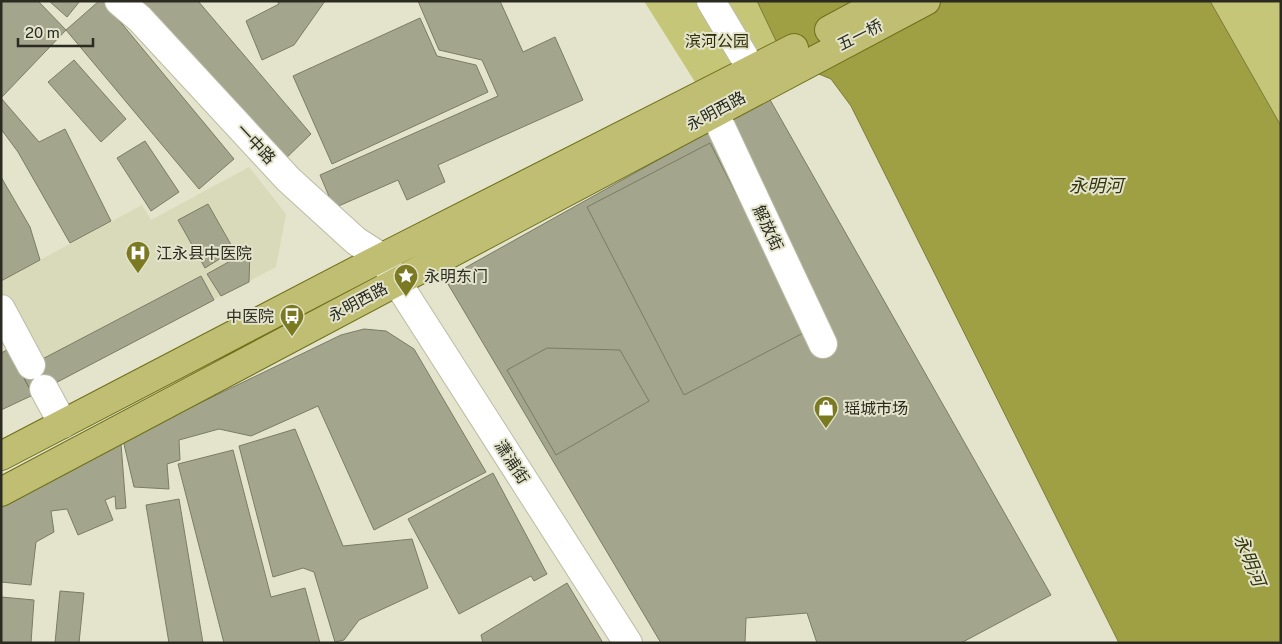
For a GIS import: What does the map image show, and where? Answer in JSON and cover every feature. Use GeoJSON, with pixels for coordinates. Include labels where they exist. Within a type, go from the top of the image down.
{"type":"FeatureCollection","features":[{"type":"Feature","properties":{"kind":"main road","name":"五一桥"},"geometry":{"type":"LineString","coordinates":[[790,61],[884,1]]}},
{"type":"Feature","properties":{"kind":"main road","name":"五一桥"},"geometry":{"type":"LineString","coordinates":[[790,61],[926,1]]}},
{"type":"Feature","properties":{"kind":"main road","name":"永明西路"},"geometry":{"type":"LineString","coordinates":[[1,456],[381,258],[752,70],[790,61]]}},
{"type":"Feature","properties":{"kind":"main road","name":"永明西路"},"geometry":{"type":"LineString","coordinates":[[1,492],[714,112],[790,61]]}},
{"type":"Feature","properties":{"kind":"street","name":"一中路"},"geometry":{"type":"LineString","coordinates":[[118,1],[140,19],[288,179],[356,240],[381,258],[396,281]]}},
{"type":"Feature","properties":{"kind":"street"},"geometry":{"type":"LineString","coordinates":[[711,1],[752,70]]}},
{"type":"Feature","properties":{"kind":"street","name":"解放街"},"geometry":{"type":"LineString","coordinates":[[714,112],[822,344]]}},
{"type":"Feature","properties":{"kind":"street","name":"潇浦街"},"geometry":{"type":"LineString","coordinates":[[396,281],[628,643]]}},
{"type":"Feature","properties":{"kind":"street"},"geometry":{"type":"LineString","coordinates":[[1,309],[31,365]]}},
{"type":"Feature","properties":{"kind":"street"},"geometry":{"type":"LineString","coordinates":[[44,389],[63,424]]}},
{"type":"Feature","properties":{"kind":"shaded area","name":"江永县中医院"},"geometry":{"type":"Polygon","coordinates":[[[249,167],[286,214],[276,267],[44,389],[1,309],[1,281],[142,205],[151,220],[249,167]]]}},
{"type":"Feature","properties":{"kind":"green space","name":"滨河公园"},"geometry":{"type":"Polygon","coordinates":[[[644,1],[760,1],[786,52],[702,93],[644,1]]]}},
{"type":"Feature","properties":{"kind":"green space"},"geometry":{"type":"Polygon","coordinates":[[[1209,1],[1281,1],[1281,128],[1209,1]]]}},
{"type":"Feature","properties":{"kind":"water","name":"永明河"},"geometry":{"type":"Polygon","coordinates":[[[757,1],[1210,1],[1281,126],[1281,643],[1119,643],[851,106],[831,79],[797,65],[778,45],[757,1]]]}},
{"type":"Feature","properties":{"kind":"building"},"geometry":{"type":"Polygon","coordinates":[[[1,1],[38,1],[66,30],[1,98],[1,1]]]}},
{"type":"Feature","properties":{"kind":"building"},"geometry":{"type":"Polygon","coordinates":[[[49,1],[80,1],[67,17],[49,1]]]}},
{"type":"Feature","properties":{"kind":"building"},"geometry":{"type":"Polygon","coordinates":[[[99,1],[103,1],[234,159],[199,189],[66,30],[99,1]]]}},
{"type":"Feature","properties":{"kind":"building"},"geometry":{"type":"Polygon","coordinates":[[[138,1],[198,1],[311,134],[280,164],[138,1]]]}},
{"type":"Feature","properties":{"kind":"building"},"geometry":{"type":"Polygon","coordinates":[[[277,1],[325,1],[294,45],[262,60],[246,21],[279,4],[277,1]]]}},
{"type":"Feature","properties":{"kind":"building"},"geometry":{"type":"Polygon","coordinates":[[[418,1],[500,1],[523,52],[555,37],[583,100],[438,165],[445,182],[407,200],[398,180],[334,208],[320,175],[498,96],[482,60],[439,50],[418,1]]]}},
{"type":"Feature","properties":{"kind":"building"},"geometry":{"type":"Polygon","coordinates":[[[420,18],[437,56],[476,65],[488,92],[332,164],[293,76],[420,18]]]}},
{"type":"Feature","properties":{"kind":"building"},"geometry":{"type":"Polygon","coordinates":[[[74,60],[126,119],[101,142],[48,82],[74,60]]]}},
{"type":"Feature","properties":{"kind":"building"},"geometry":{"type":"Polygon","coordinates":[[[1,98],[39,142],[65,129],[111,221],[70,243],[18,152],[1,129],[1,98]]]}},
{"type":"Feature","properties":{"kind":"building"},"geometry":{"type":"Polygon","coordinates":[[[769,98],[1051,595],[961,643],[817,643],[807,613],[746,618],[745,643],[661,643],[445,279],[769,98]]]}},
{"type":"Feature","properties":{"kind":"building"},"geometry":{"type":"Polygon","coordinates":[[[145,141],[179,192],[151,211],[117,158],[145,141]]]}},
{"type":"Feature","properties":{"kind":"building"},"geometry":{"type":"Polygon","coordinates":[[[710,143],[807,331],[684,395],[587,207],[710,143]]]}},
{"type":"Feature","properties":{"kind":"building"},"geometry":{"type":"Polygon","coordinates":[[[1,177],[30,227],[40,260],[1,281],[1,177]]]}},
{"type":"Feature","properties":{"kind":"building"},"geometry":{"type":"Polygon","coordinates":[[[208,204],[234,250],[205,268],[178,220],[208,204]]]}},
{"type":"Feature","properties":{"kind":"building"},"geometry":{"type":"Polygon","coordinates":[[[250,250],[249,282],[221,296],[207,274],[250,250]]]}},
{"type":"Feature","properties":{"kind":"building"},"geometry":{"type":"Polygon","coordinates":[[[201,276],[214,300],[44,389],[31,365],[201,276]]]}},
{"type":"Feature","properties":{"kind":"building"},"geometry":{"type":"Polygon","coordinates":[[[364,329],[386,331],[414,349],[486,472],[374,530],[318,406],[251,436],[219,429],[179,440],[180,460],[167,464],[169,489],[134,487],[123,440],[341,335],[364,329]]]}},
{"type":"Feature","properties":{"kind":"building"},"geometry":{"type":"Polygon","coordinates":[[[547,348],[620,350],[649,401],[556,455],[507,370],[547,348]]]}},
{"type":"Feature","properties":{"kind":"building"},"geometry":{"type":"Polygon","coordinates":[[[9,349],[33,395],[1,410],[1,353],[9,349]]]}},
{"type":"Feature","properties":{"kind":"building"},"geometry":{"type":"Polygon","coordinates":[[[31,365],[44,389],[33,395],[20,371],[31,365]]]}},
{"type":"Feature","properties":{"kind":"building"},"geometry":{"type":"Polygon","coordinates":[[[295,429],[343,546],[412,539],[428,588],[359,620],[344,640],[335,642],[314,572],[303,568],[273,577],[239,446],[295,429]]]}},
{"type":"Feature","properties":{"kind":"building"},"geometry":{"type":"Polygon","coordinates":[[[121,444],[126,508],[116,509],[115,496],[105,500],[113,520],[78,535],[67,509],[51,511],[54,532],[36,542],[31,585],[1,582],[1,503],[121,444]]]}},
{"type":"Feature","properties":{"kind":"building"},"geometry":{"type":"Polygon","coordinates":[[[233,450],[271,597],[305,588],[320,643],[224,643],[178,464],[233,450]]]}},
{"type":"Feature","properties":{"kind":"building"},"geometry":{"type":"Polygon","coordinates":[[[493,473],[547,574],[534,581],[531,576],[459,614],[408,519],[493,473]]]}},
{"type":"Feature","properties":{"kind":"building"},"geometry":{"type":"Polygon","coordinates":[[[179,499],[203,643],[169,643],[146,505],[179,499]]]}},
{"type":"Feature","properties":{"kind":"building"},"geometry":{"type":"Polygon","coordinates":[[[567,583],[603,643],[483,643],[481,635],[567,583]]]}},
{"type":"Feature","properties":{"kind":"building"},"geometry":{"type":"Polygon","coordinates":[[[60,591],[84,593],[79,643],[55,643],[60,591]]]}},
{"type":"Feature","properties":{"kind":"building"},"geometry":{"type":"Polygon","coordinates":[[[1,597],[34,600],[31,643],[1,643],[1,597]]]}},
{"type":"Feature","properties":{"kind":"place","name":"江永县中医院"},"geometry":{"type":"Point","coordinates":[138,274]}},
{"type":"Feature","properties":{"kind":"place","name":"永明东门"},"geometry":{"type":"Point","coordinates":[406,297]}},
{"type":"Feature","properties":{"kind":"place","name":"中医院"},"geometry":{"type":"Point","coordinates":[292,337]}},
{"type":"Feature","properties":{"kind":"place","name":"瑶城市场"},"geometry":{"type":"Point","coordinates":[826,429]}}]}
